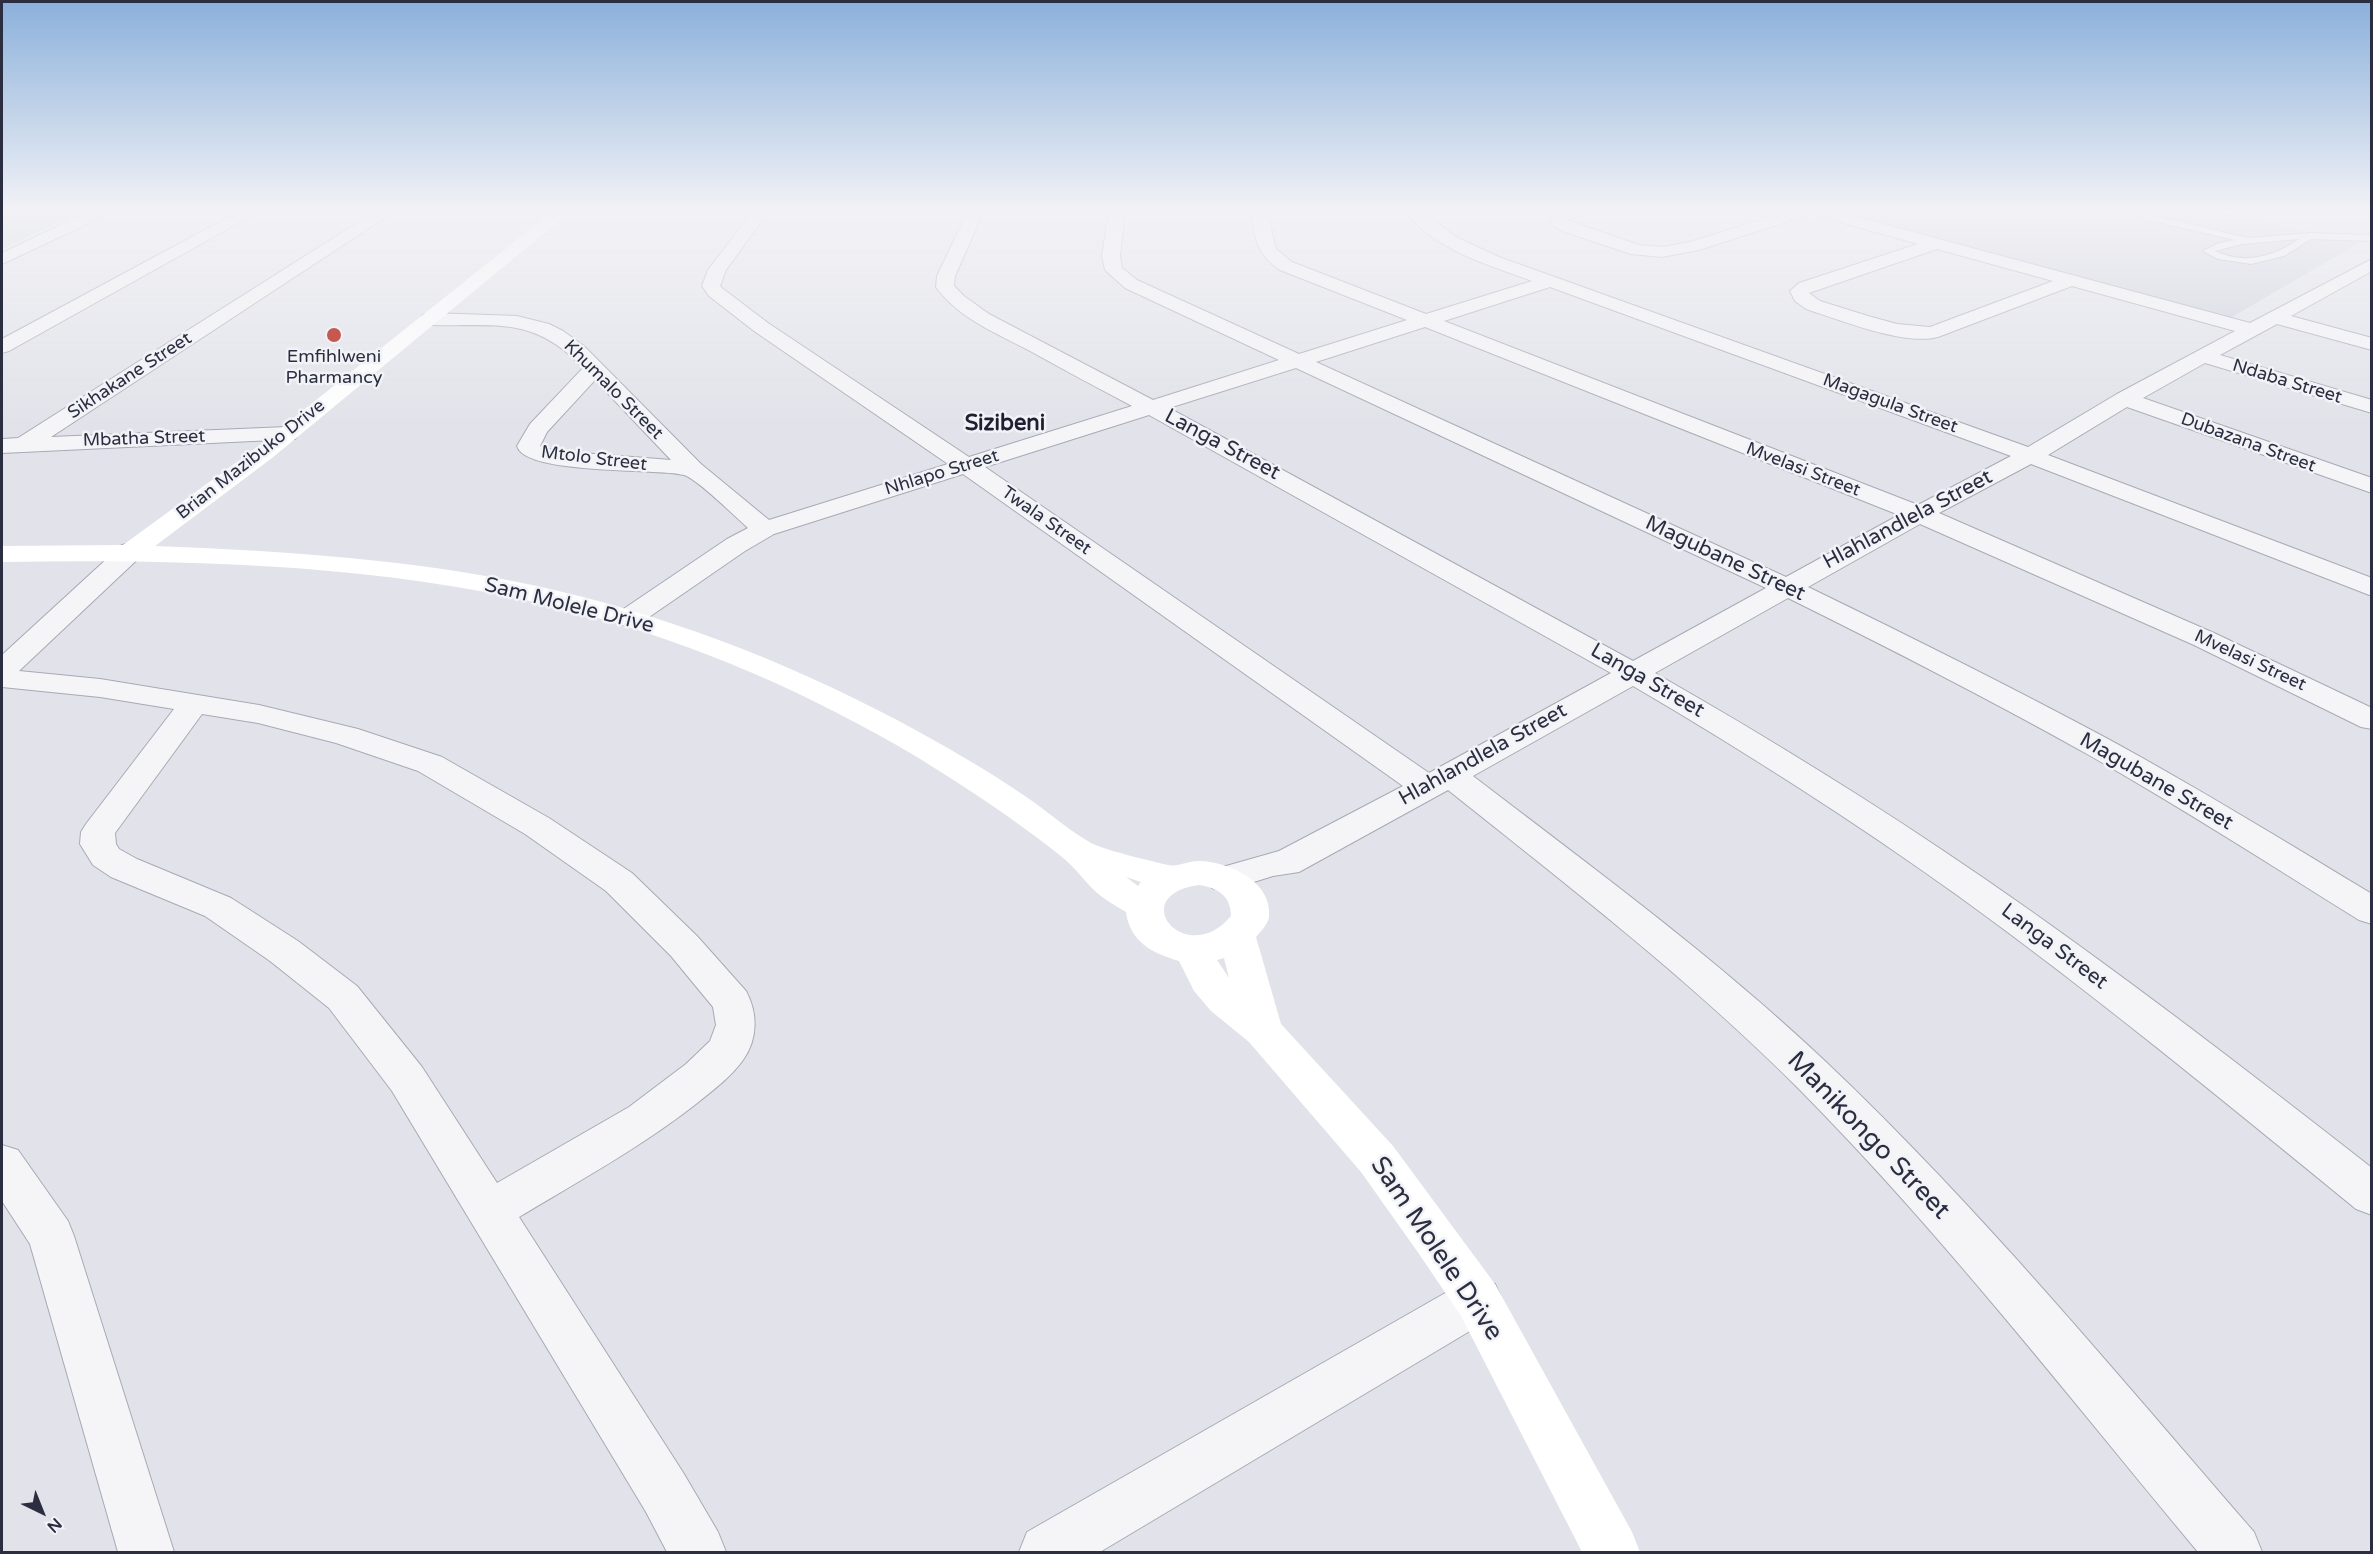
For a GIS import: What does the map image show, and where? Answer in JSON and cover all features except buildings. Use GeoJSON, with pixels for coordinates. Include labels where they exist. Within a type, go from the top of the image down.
{"type":"FeatureCollection","features":[{"type":"Feature","properties":{"kind":"street"},"geometry":{"type":"LineString","coordinates":[[2,347],[119,284]]}},
{"type":"Feature","properties":{"kind":"street","name":"Sikhakane Street"},"geometry":{"type":"LineString","coordinates":[[25,444],[274,284]]}},
{"type":"Feature","properties":{"kind":"street","name":"Brian Mazibuko Drive"},"geometry":{"type":"LineString","coordinates":[[2,670],[131,551],[287,434],[475,284]]}},
{"type":"Feature","properties":{"kind":"street","name":"Twala Street"},"geometry":{"type":"LineString","coordinates":[[712,284],[711,286],[716,292],[762,327],[1438,781]]}},
{"type":"Feature","properties":{"kind":"street","name":"Langa Street"},"geometry":{"type":"LineString","coordinates":[[945,284],[948,292],[982,318],[1152,407],[1633,671],[1830,793],[1985,897],[2069,957],[2372,1195]]}},
{"type":"Feature","properties":{"kind":"street","name":"Magubane Street"},"geometry":{"type":"LineString","coordinates":[[1132,284],[1162,300],[1786,587],[1912,648],[2098,747],[2372,910]]}},
{"type":"Feature","properties":{"kind":"street","name":"Mvelasi Street"},"geometry":{"type":"LineString","coordinates":[[1329,284],[1919,514],[2194,634],[2372,720]]}},
{"type":"Feature","properties":{"kind":"street","name":"Nhlapo Street"},"geometry":{"type":"LineString","coordinates":[[628,618],[736,545],[765,529],[1543,284]]}},
{"type":"Feature","properties":{"kind":"street","name":"Magagula Street"},"geometry":{"type":"LineString","coordinates":[[1552,284],[2031,455],[2372,588]]}},
{"type":"Feature","properties":{"kind":"street"},"geometry":{"type":"LineString","coordinates":[[1816,284],[1800,291],[1801,297],[1814,305],[1869,322],[1911,332],[1931,333],[1940,332],[2062,284]]}},
{"type":"Feature","properties":{"kind":"street"},"geometry":{"type":"LineString","coordinates":[[2087,284],[2262,323],[2372,344]]}},
{"type":"Feature","properties":{"kind":"street","name":"Hlahlandlela Street"},"geometry":{"type":"LineString","coordinates":[[1237,889],[1438,781],[1919,514],[2031,455],[2125,399],[2334,284]]}},
{"type":"Feature","properties":{"kind":"street"},"geometry":{"type":"LineString","coordinates":[[2354,284],[2372,288]]}},
{"type":"Feature","properties":{"kind":"street","name":"Khumalo Street"},"geometry":{"type":"LineString","coordinates":[[430,320],[518,323],[539,327],[563,339],[577,350],[693,470],[765,529]]}},
{"type":"Feature","properties":{"kind":"street","name":"Ndaba Street"},"geometry":{"type":"LineString","coordinates":[[2202,356],[2372,407]]}},
{"type":"Feature","properties":{"kind":"street","name":"Mtolo Street"},"geometry":{"type":"LineString","coordinates":[[594,369],[538,429],[528,446],[529,450],[556,458],[693,470]]}},
{"type":"Feature","properties":{"kind":"street","name":"Dubazana Street"},"geometry":{"type":"LineString","coordinates":[[2125,399],[2372,486]]}},
{"type":"Feature","properties":{"kind":"street","name":"Mbatha Street"},"geometry":{"type":"LineString","coordinates":[[2,446],[287,434]]}},
{"type":"Feature","properties":{"kind":"street","name":"Sam Molele Drive"},"geometry":{"type":"LineString","coordinates":[[2,554],[131,551],[303,561],[401,572],[505,588],[628,618],[699,641],[782,676],[872,720],[968,774],[1080,853],[1120,892],[1144,906]]}},
{"type":"Feature","properties":{"kind":"street"},"geometry":{"type":"LineString","coordinates":[[2,678],[100,688],[259,714],[347,736],[430,764],[537,826],[620,882],[684,946],[732,1002],[736,1025],[728,1049],[701,1076],[644,1120],[489,1211]]}},
{"type":"Feature","properties":{"kind":"street"},"geometry":{"type":"LineString","coordinates":[[195,702],[98,832],[98,844],[106,857],[124,868],[218,907],[284,951],[343,998],[407,1079],[665,1493],[698,1552]]}},
{"type":"Feature","properties":{"kind":"street","name":"Manikongo Street"},"geometry":{"type":"LineString","coordinates":[[1438,781],[1676,954],[1775,1041],[1856,1119],[1967,1239],[2234,1552]]}},
{"type":"Feature","properties":{"kind":"street","name":"Sam Molele Drive"},"geometry":{"type":"LineString","coordinates":[[1080,853],[1172,878],[1199,873],[1237,889]]}},
{"type":"Feature","properties":{"kind":"street"},"geometry":{"type":"LineString","coordinates":[[1172,878],[1154,890],[1144,906],[1144,916],[1147,926],[1154,935],[1178,947],[1192,949],[1224,945],[1237,937],[1250,919],[1237,889]]}},
{"type":"Feature","properties":{"kind":"street","name":"Sam Molele Drive"},"geometry":{"type":"LineString","coordinates":[[1237,937],[1263,1031]]}},
{"type":"Feature","properties":{"kind":"street","name":"Sam Molele Drive"},"geometry":{"type":"LineString","coordinates":[[1192,949],[1208,981],[1224,1000],[1263,1031],[1377,1159],[1478,1300],[1612,1552]]}},
{"type":"Feature","properties":{"kind":"street"},"geometry":{"type":"LineString","coordinates":[[2,1164],[51,1236],[146,1552]]}},
{"type":"Feature","properties":{"kind":"street"},"geometry":{"type":"LineString","coordinates":[[1047,1552],[1478,1300]]}},
{"type":"Feature","properties":{"kind":"shaded area"},"geometry":{"type":"Polygon","coordinates":[[[2092,284],[2290,284],[2227,320],[2092,284]]]}},
{"type":"Feature","properties":{"kind":"place","name":"Emfihlweni Pharmancy"},"geometry":{"type":"Point","coordinates":[334,335]}},
{"type":"Feature","properties":{"kind":"district","name":"Sizibeni"},"geometry":{"type":"Point","coordinates":[1005,424]}}]}
